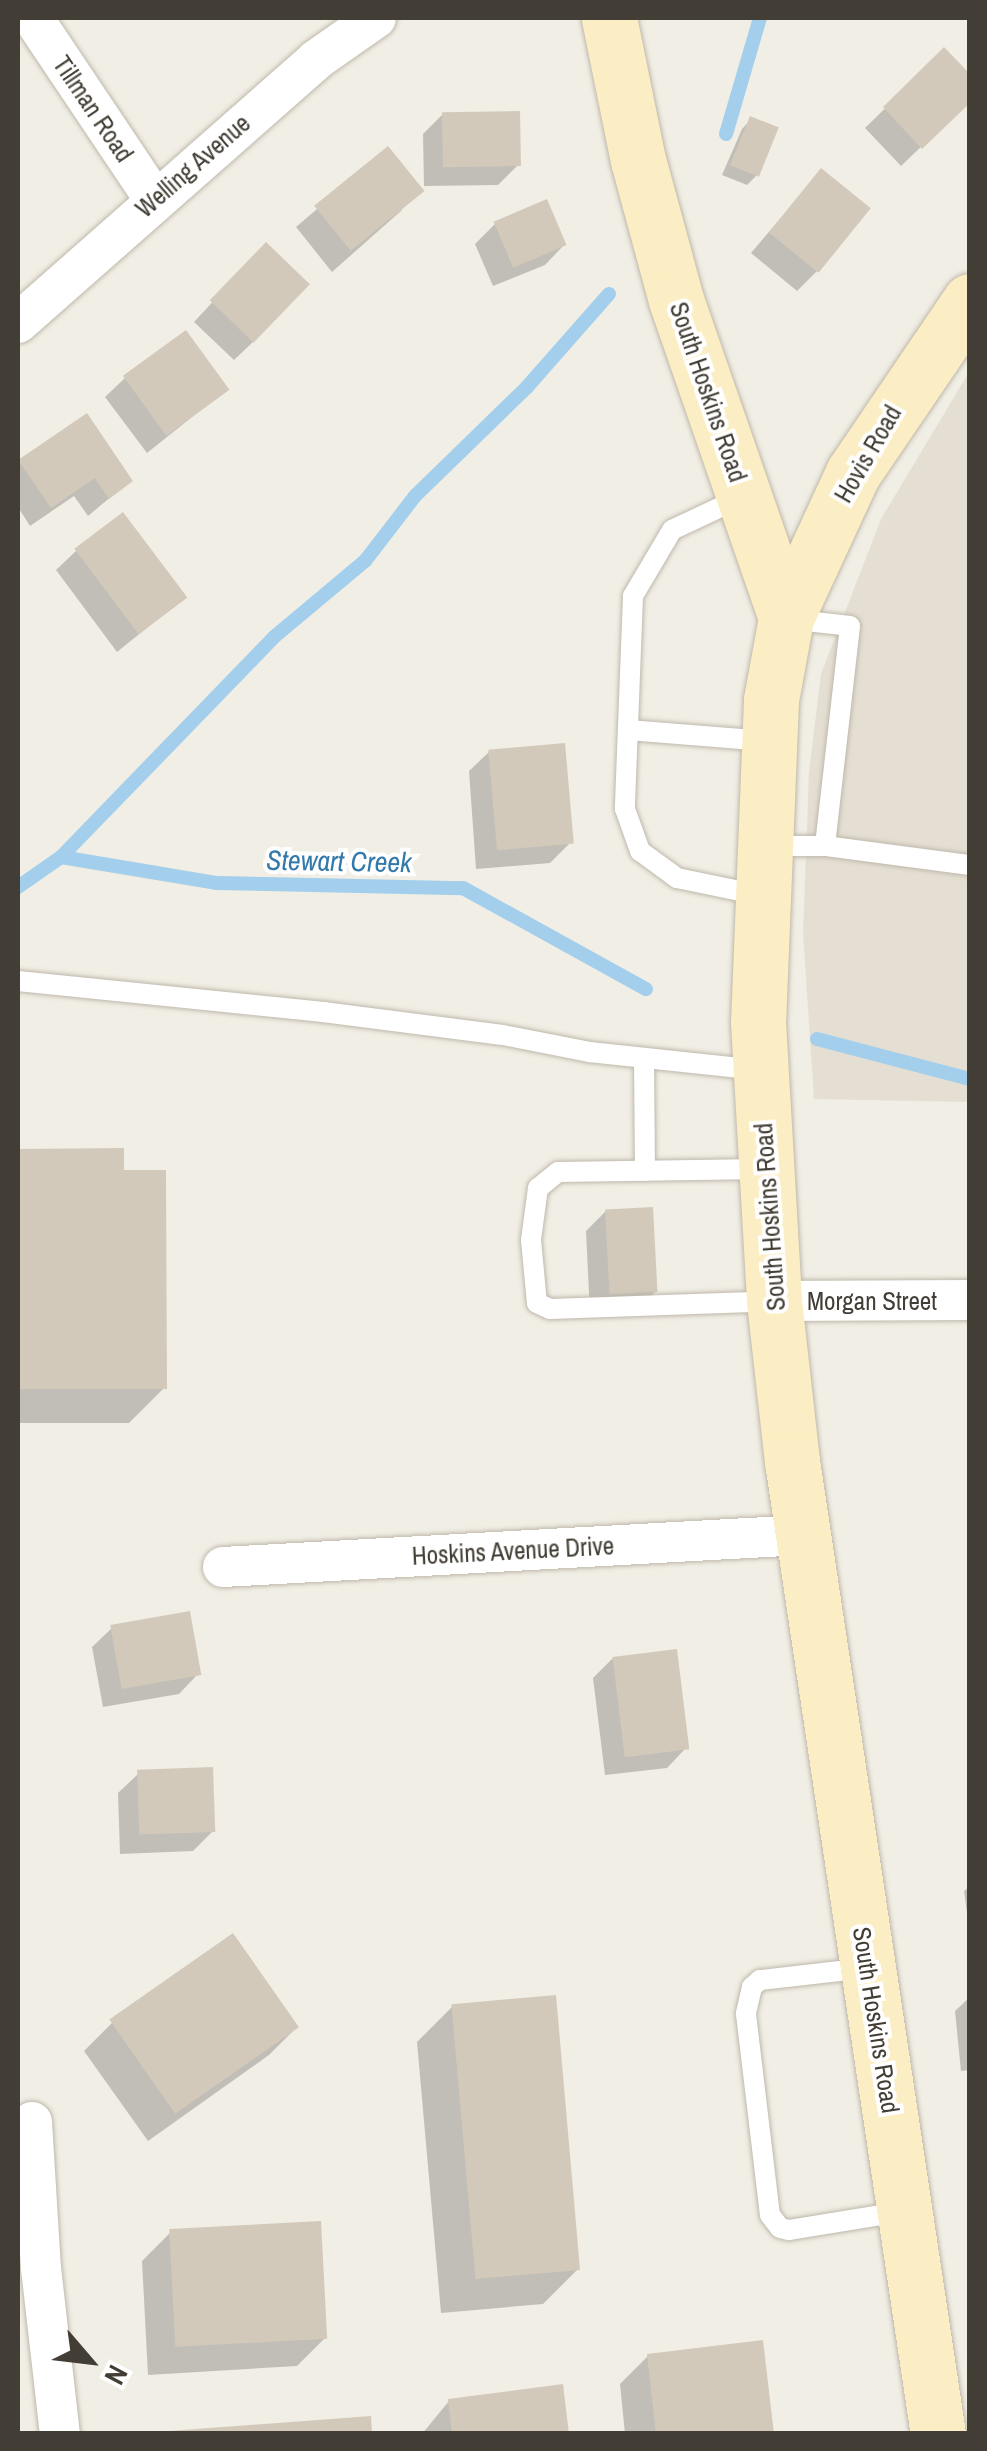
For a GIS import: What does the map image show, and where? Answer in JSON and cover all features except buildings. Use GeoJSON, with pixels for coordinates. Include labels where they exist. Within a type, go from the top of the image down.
{"type":"FeatureCollection","features":[{"type":"Feature","properties":{"kind":"street","name":"Tillman Road"},"geometry":{"type":"LineString","coordinates":[[33,18],[154,200]]}},
{"type":"Feature","properties":{"kind":"street","name":"Welling Avenue"},"geometry":{"type":"LineString","coordinates":[[18,323],[316,60],[376,18]]}},
{"type":"Feature","properties":{"kind":"street","name":"South Hoskins Road"},"geometry":{"type":"LineString","coordinates":[[609,18],[638,160],[676,300],[786,618],[771,700],[762,871],[760,1071],[774,1301],[803,1536],[938,2434]]}},
{"type":"Feature","properties":{"kind":"street","name":"Hovis Road"},"geometry":{"type":"LineString","coordinates":[[786,618],[853,473],[970,301]]}},
{"type":"Feature","properties":{"kind":"street","name":"Morgan Street"},"geometry":{"type":"LineString","coordinates":[[774,1301],[970,1300]]}},
{"type":"Feature","properties":{"kind":"street","name":"Hoskins Avenue Drive"},"geometry":{"type":"LineString","coordinates":[[223,1566],[803,1536]]}},
{"type":"Feature","properties":{"kind":"street"},"geometry":{"type":"LineString","coordinates":[[32,2122],[40,2268],[60,2434]]}},
{"type":"Feature","properties":{"kind":"lane"},"geometry":{"type":"LineString","coordinates":[[744,496],[672,530],[633,596],[625,809],[640,850],[677,878],[762,871],[825,846],[970,864]]}},
{"type":"Feature","properties":{"kind":"lane"},"geometry":{"type":"LineString","coordinates":[[786,618],[850,626],[825,846]]}},
{"type":"Feature","properties":{"kind":"lane"},"geometry":{"type":"LineString","coordinates":[[628,730],[769,741]]}},
{"type":"Feature","properties":{"kind":"lane"},"geometry":{"type":"LineString","coordinates":[[18,981],[323,1012],[760,1071]]}},
{"type":"Feature","properties":{"kind":"lane"},"geometry":{"type":"LineString","coordinates":[[644,1058],[645,1171]]}},
{"type":"Feature","properties":{"kind":"lane"},"geometry":{"type":"LineString","coordinates":[[766,1169],[558,1172],[538,1188],[530,1240],[537,1303],[550,1309],[774,1301]]}},
{"type":"Feature","properties":{"kind":"lane"},"geometry":{"type":"LineString","coordinates":[[868,1968],[760,1980],[752,1987],[746,2014],[770,2216],[780,2228],[789,2230],[905,2212]]}},
{"type":"Feature","properties":{"kind":"shaded area"},"geometry":{"type":"Polygon","coordinates":[[[969,372],[969,1102],[814,1099],[803,933],[809,772],[821,674],[881,519],[969,372]]]}},
{"type":"Feature","properties":{"kind":"waterway"},"geometry":{"type":"LineString","coordinates":[[726,134],[760,18]]}},
{"type":"Feature","properties":{"kind":"waterway"},"geometry":{"type":"LineString","coordinates":[[18,887],[61,857],[274,637],[365,561],[415,496],[527,387],[609,294]]}},
{"type":"Feature","properties":{"kind":"waterway","name":"Stewart Creek"},"geometry":{"type":"LineString","coordinates":[[61,857],[216,883],[463,888],[646,989]]}},
{"type":"Feature","properties":{"kind":"waterway","name":"Stewart Creek"},"geometry":{"type":"LineString","coordinates":[[817,1039],[970,1079]]}}]}
